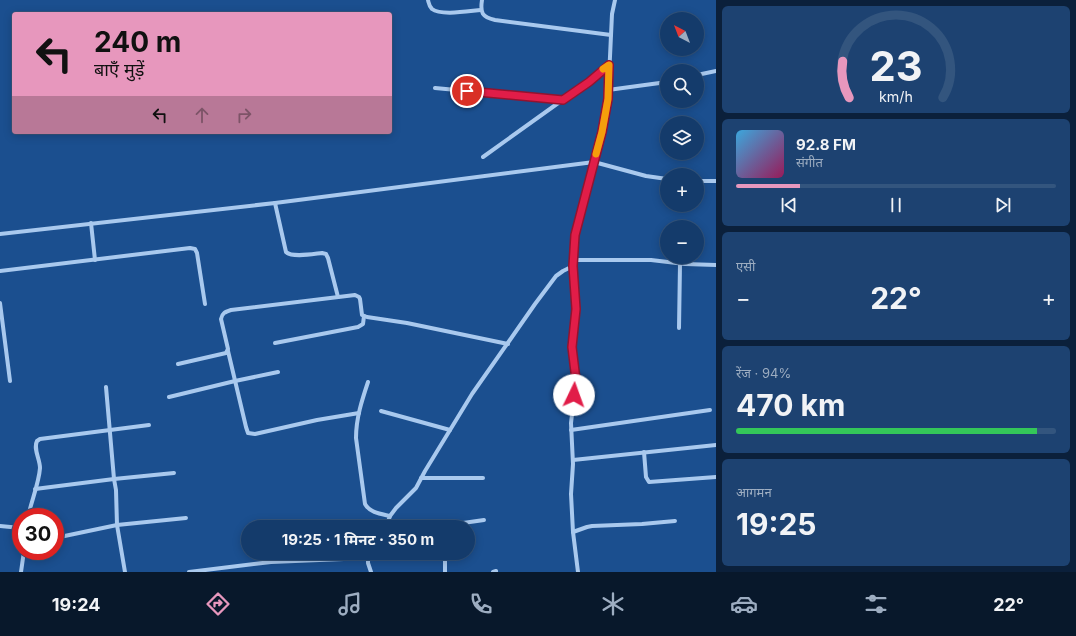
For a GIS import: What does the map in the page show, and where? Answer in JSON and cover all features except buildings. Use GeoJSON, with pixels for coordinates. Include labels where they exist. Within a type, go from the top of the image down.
{"type":"FeatureCollection","features":[{"type":"Feature","properties":{"kind":"street"},"geometry":{"type":"LineString","coordinates":[[428,0],[429,6],[437,12],[481,10]]}},
{"type":"Feature","properties":{"kind":"street"},"geometry":{"type":"LineString","coordinates":[[482,0],[482,14],[488,19],[611,35]]}},
{"type":"Feature","properties":{"kind":"street"},"geometry":{"type":"LineString","coordinates":[[578,572],[573,532],[571,494],[573,460],[571,423],[576,380],[572,347],[576,309],[573,266],[575,235],[602,132],[608,99],[612,14],[615,0]]}},
{"type":"Feature","properties":{"kind":"street"},"geometry":{"type":"LineString","coordinates":[[483,157],[589,82],[609,65]]}},
{"type":"Feature","properties":{"kind":"street"},"geometry":{"type":"LineString","coordinates":[[704,74],[716,71]]}},
{"type":"Feature","properties":{"kind":"street"},"geometry":{"type":"LineString","coordinates":[[608,90],[660,83]]}},
{"type":"Feature","properties":{"kind":"street"},"geometry":{"type":"LineString","coordinates":[[435,88],[563,100]]}},
{"type":"Feature","properties":{"kind":"street"},"geometry":{"type":"LineString","coordinates":[[0,234],[275,203],[594,162],[646,176],[660,178]]}},
{"type":"Feature","properties":{"kind":"street"},"geometry":{"type":"LineString","coordinates":[[704,181],[716,181]]}},
{"type":"Feature","properties":{"kind":"street"},"geometry":{"type":"LineString","coordinates":[[275,203],[287,254],[326,254],[338,297]]}},
{"type":"Feature","properties":{"kind":"street"},"geometry":{"type":"LineString","coordinates":[[91,224],[95,260]]}},
{"type":"Feature","properties":{"kind":"street"},"geometry":{"type":"LineString","coordinates":[[0,271],[190,248],[195,249],[198,253],[205,304]]}},
{"type":"Feature","properties":{"kind":"street"},"geometry":{"type":"LineString","coordinates":[[574,260],[660,261]]}},
{"type":"Feature","properties":{"kind":"street"},"geometry":{"type":"LineString","coordinates":[[679,328],[680,264],[716,265]]}},
{"type":"Feature","properties":{"kind":"street"},"geometry":{"type":"LineString","coordinates":[[389,520],[396,508],[416,488],[476,388],[531,310],[556,276],[573,266]]}},
{"type":"Feature","properties":{"kind":"street"},"geometry":{"type":"LineString","coordinates":[[275,343],[361,326],[363,324],[364,316],[361,313],[359,297],[355,295],[231,310],[224,312],[221,319],[248,433],[255,434],[359,413]]}},
{"type":"Feature","properties":{"kind":"street"},"geometry":{"type":"LineString","coordinates":[[0,302],[10,381]]}},
{"type":"Feature","properties":{"kind":"street"},"geometry":{"type":"LineString","coordinates":[[364,316],[407,323],[508,344]]}},
{"type":"Feature","properties":{"kind":"street"},"geometry":{"type":"LineString","coordinates":[[178,364],[225,354],[228,351]]}},
{"type":"Feature","properties":{"kind":"street"},"geometry":{"type":"LineString","coordinates":[[169,397],[278,372]]}},
{"type":"Feature","properties":{"kind":"street"},"geometry":{"type":"LineString","coordinates":[[368,382],[356,429],[365,504],[370,511],[390,516]]}},
{"type":"Feature","properties":{"kind":"street"},"geometry":{"type":"LineString","coordinates":[[106,387],[116,490],[117,525],[125,572]]}},
{"type":"Feature","properties":{"kind":"street"},"geometry":{"type":"LineString","coordinates":[[571,430],[710,410]]}},
{"type":"Feature","properties":{"kind":"street"},"geometry":{"type":"LineString","coordinates":[[380,411],[450,430]]}},
{"type":"Feature","properties":{"kind":"street"},"geometry":{"type":"LineString","coordinates":[[30,508],[40,467],[36,446],[37,441],[40,439],[149,425]]}},
{"type":"Feature","properties":{"kind":"street"},"geometry":{"type":"LineString","coordinates":[[573,460],[716,445]]}},
{"type":"Feature","properties":{"kind":"street"},"geometry":{"type":"LineString","coordinates":[[644,452],[646,477],[649,482],[716,477]]}},
{"type":"Feature","properties":{"kind":"street"},"geometry":{"type":"LineString","coordinates":[[35,489],[174,473]]}},
{"type":"Feature","properties":{"kind":"street"},"geometry":{"type":"LineString","coordinates":[[421,478],[483,478]]}},
{"type":"Feature","properties":{"kind":"street"},"geometry":{"type":"LineString","coordinates":[[64,536],[117,525],[186,518]]}},
{"type":"Feature","properties":{"kind":"street"},"geometry":{"type":"LineString","coordinates":[[475,521],[484,520]]}},
{"type":"Feature","properties":{"kind":"street"},"geometry":{"type":"LineString","coordinates":[[573,532],[592,526],[675,521]]}},
{"type":"Feature","properties":{"kind":"street"},"geometry":{"type":"LineString","coordinates":[[0,526],[12,527]]}},
{"type":"Feature","properties":{"kind":"street"},"geometry":{"type":"LineString","coordinates":[[21,572],[23,560]]}},
{"type":"Feature","properties":{"kind":"street"},"geometry":{"type":"LineString","coordinates":[[189,572],[271,562],[320,560]]}},
{"type":"Feature","properties":{"kind":"street"},"geometry":{"type":"LineString","coordinates":[[368,560],[371,572]]}},
{"type":"Feature","properties":{"kind":"street"},"geometry":{"type":"LineString","coordinates":[[445,560],[445,572]]}},
{"type":"Feature","properties":{"kind":"slow traffic"},"geometry":{"type":"LineString","coordinates":[[596,154],[608,99],[609,65],[603,69]]}},
{"type":"Feature","properties":{"kind":"route"},"geometry":{"type":"LineString","coordinates":[[467,91],[563,100],[589,82],[609,65],[608,99],[602,132],[575,235],[573,266],[576,309],[572,347],[576,380],[574,395]]}}]}
